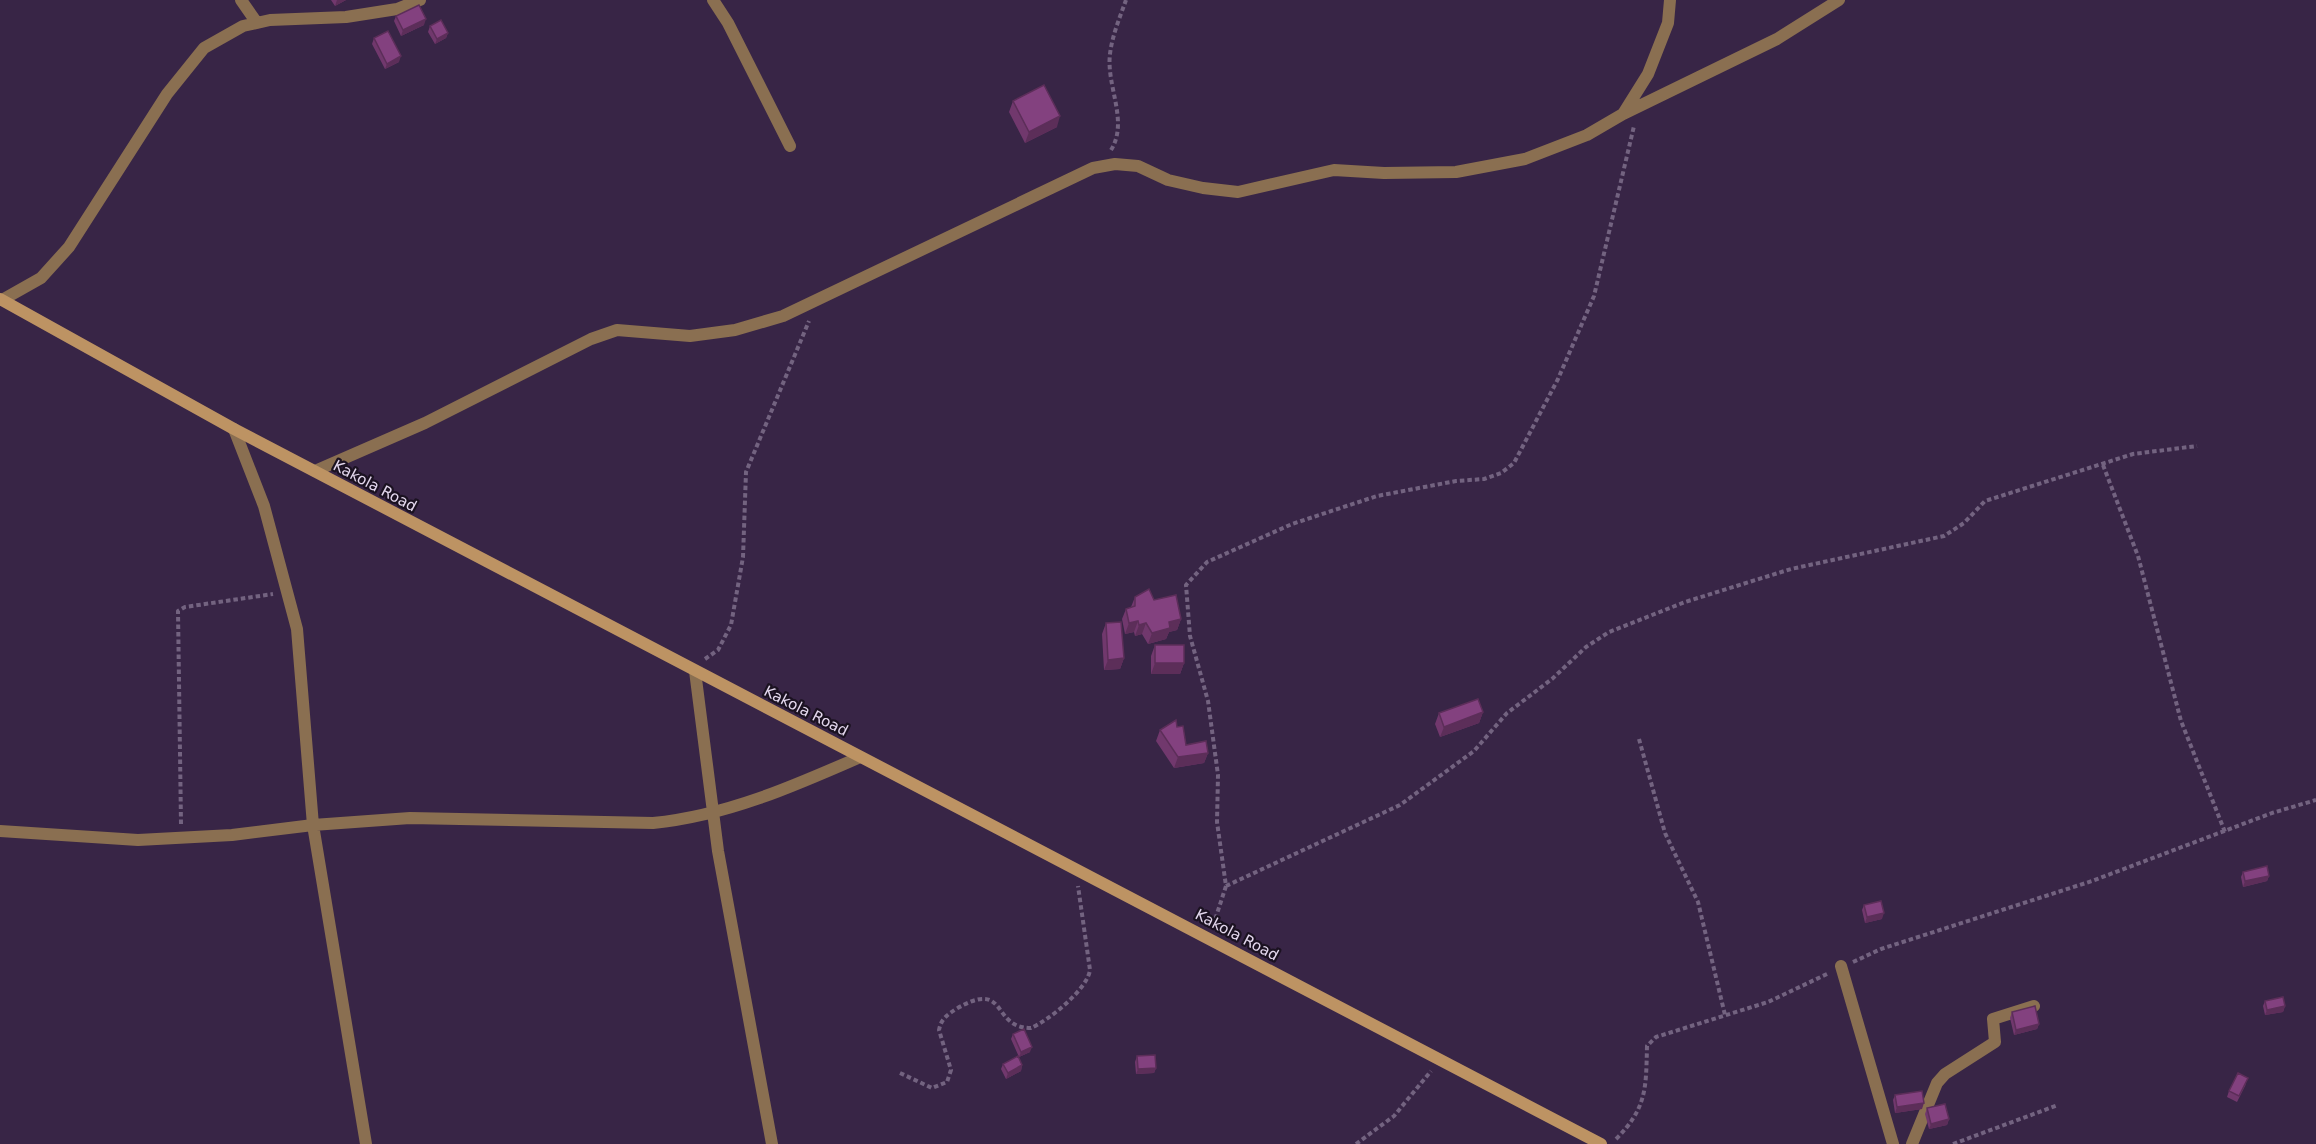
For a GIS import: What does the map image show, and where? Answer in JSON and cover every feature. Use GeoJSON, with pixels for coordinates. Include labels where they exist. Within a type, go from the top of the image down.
{"type":"FeatureCollection","features":[{"type":"Feature","properties":{"kind":"main road","name":"Kakola Road"},"geometry":{"type":"LineString","coordinates":[[1,299],[234,429],[1075,867],[1600,1144]]}},
{"type":"Feature","properties":{"kind":"street"},"geometry":{"type":"LineString","coordinates":[[241,0],[257,23]]}},
{"type":"Feature","properties":{"kind":"street"},"geometry":{"type":"LineString","coordinates":[[1,299],[41,278],[69,247],[167,94],[204,48],[243,26],[270,20],[346,17],[398,9],[420,0]]}},
{"type":"Feature","properties":{"kind":"street"},"geometry":{"type":"LineString","coordinates":[[713,0],[728,23],[790,146]]}},
{"type":"Feature","properties":{"kind":"street"},"geometry":{"type":"LineString","coordinates":[[1623,114],[1648,74],[1668,23],[1670,0]]}},
{"type":"Feature","properties":{"kind":"street"},"geometry":{"type":"LineString","coordinates":[[315,471],[425,423],[591,339],[617,330],[690,336],[735,330],[783,316],[818,301],[1032,195],[1093,168],[1115,164],[1138,166],[1168,180],[1203,188],[1238,192],[1334,170],[1384,173],[1456,172],[1525,159],[1587,135],[1623,114],[1777,39],[1839,0]]}},
{"type":"Feature","properties":{"kind":"street"},"geometry":{"type":"LineString","coordinates":[[234,429],[264,506],[289,591],[302,662],[313,825],[366,1144]]}},
{"type":"Feature","properties":{"kind":"street"},"geometry":{"type":"LineString","coordinates":[[693,670],[711,811],[772,1144]]}},
{"type":"Feature","properties":{"kind":"street"},"geometry":{"type":"LineString","coordinates":[[0,831],[138,840],[232,835],[313,825],[438,818],[653,822],[681,820],[790,788],[860,756]]}},
{"type":"Feature","properties":{"kind":"street"},"geometry":{"type":"LineString","coordinates":[[1841,966],[1893,1144]]}},
{"type":"Feature","properties":{"kind":"street"},"geometry":{"type":"LineString","coordinates":[[1912,1144],[1937,1083],[1945,1074],[1995,1042],[1993,1019],[2034,1006]]}},
{"type":"Feature","properties":{"kind":"path"},"geometry":{"type":"LineString","coordinates":[[1093,168],[1118,139],[1119,124],[1110,80],[1110,54],[1126,0]]}},
{"type":"Feature","properties":{"kind":"path"},"geometry":{"type":"LineString","coordinates":[[1209,938],[1226,886],[1217,822],[1218,775],[1208,701],[1190,636],[1186,585],[1207,562],[1293,524],[1377,496],[1456,481],[1484,479],[1501,473],[1514,463],[1558,379],[1594,296],[1639,108]]}},
{"type":"Feature","properties":{"kind":"path"},"geometry":{"type":"LineString","coordinates":[[693,670],[718,650],[731,625],[742,557],[746,472],[818,301]]}},
{"type":"Feature","properties":{"kind":"path"},"geometry":{"type":"LineString","coordinates":[[1226,886],[1400,805],[1474,751],[1507,713],[1552,679],[1586,647],[1609,632],[1685,602],[1791,569],[1944,536],[1964,523],[1985,501],[2133,454],[2197,446]]}},
{"type":"Feature","properties":{"kind":"path"},"geometry":{"type":"LineString","coordinates":[[2103,465],[2138,556],[2181,721],[2225,832]]}},
{"type":"Feature","properties":{"kind":"path"},"geometry":{"type":"LineString","coordinates":[[181,838],[183,780],[178,611],[185,607],[289,591]]}},
{"type":"Feature","properties":{"kind":"path"},"geometry":{"type":"LineString","coordinates":[[1639,739],[1665,833],[1698,902],[1725,1015]]}},
{"type":"Feature","properties":{"kind":"path"},"geometry":{"type":"LineString","coordinates":[[1611,1144],[1635,1120],[1643,1100],[1647,1046],[1656,1037],[1768,1002],[1881,949],[2092,880],[2272,813],[2316,800]]}},
{"type":"Feature","properties":{"kind":"path"},"geometry":{"type":"LineString","coordinates":[[900,1073],[932,1088],[947,1082],[951,1070],[939,1030],[941,1023],[954,1011],[977,998],[990,999],[1015,1026],[1031,1028],[1080,992],[1088,980],[1090,970],[1075,867]]}},
{"type":"Feature","properties":{"kind":"path"},"geometry":{"type":"LineString","coordinates":[[1356,1144],[1394,1116],[1440,1059]]}},
{"type":"Feature","properties":{"kind":"path"},"geometry":{"type":"LineString","coordinates":[[1953,1144],[2058,1105]]}},
{"type":"Feature","properties":{"kind":"building"},"geometry":{"type":"Polygon","coordinates":[[[419,5],[426,19],[403,30],[396,16],[419,5]]]}},
{"type":"Feature","properties":{"kind":"building"},"geometry":{"type":"Polygon","coordinates":[[[441,20],[448,33],[437,39],[430,26],[441,20]]]}},
{"type":"Feature","properties":{"kind":"building"},"geometry":{"type":"Polygon","coordinates":[[[388,31],[401,56],[387,64],[374,38],[388,31]]]}},
{"type":"Feature","properties":{"kind":"building"},"geometry":{"type":"Polygon","coordinates":[[[1044,85],[1060,116],[1029,132],[1013,101],[1044,85]]]}},
{"type":"Feature","properties":{"kind":"building"},"geometry":{"type":"Polygon","coordinates":[[[1149,589],[1154,600],[1176,595],[1181,619],[1169,622],[1170,628],[1152,633],[1146,623],[1139,625],[1138,621],[1129,623],[1126,609],[1135,606],[1135,597],[1149,589]]]}},
{"type":"Feature","properties":{"kind":"building"},"geometry":{"type":"Polygon","coordinates":[[[1121,622],[1124,658],[1108,660],[1106,623],[1121,622]]]}},
{"type":"Feature","properties":{"kind":"building"},"geometry":{"type":"Polygon","coordinates":[[[1155,645],[1184,645],[1184,663],[1155,663],[1155,645]]]}},
{"type":"Feature","properties":{"kind":"building"},"geometry":{"type":"Polygon","coordinates":[[[1478,699],[1483,712],[1444,727],[1439,713],[1478,699]]]}},
{"type":"Feature","properties":{"kind":"building"},"geometry":{"type":"Polygon","coordinates":[[[1176,720],[1177,727],[1183,726],[1186,745],[1206,741],[1208,753],[1178,757],[1160,730],[1176,720]]]}},
{"type":"Feature","properties":{"kind":"building"},"geometry":{"type":"Polygon","coordinates":[[[2267,866],[2269,876],[2245,881],[2243,872],[2267,866]]]}},
{"type":"Feature","properties":{"kind":"building"},"geometry":{"type":"Polygon","coordinates":[[[1881,901],[1884,913],[1867,917],[1864,905],[1881,901]]]}},
{"type":"Feature","properties":{"kind":"building"},"geometry":{"type":"Polygon","coordinates":[[[2283,997],[2285,1006],[2267,1010],[2265,1001],[2283,997]]]}},
{"type":"Feature","properties":{"kind":"building"},"geometry":{"type":"Polygon","coordinates":[[[2035,1006],[2039,1024],[2016,1030],[2012,1012],[2035,1006]]]}},
{"type":"Feature","properties":{"kind":"building"},"geometry":{"type":"Polygon","coordinates":[[[1024,1029],[1032,1047],[1021,1052],[1013,1034],[1024,1029]]]}},
{"type":"Feature","properties":{"kind":"building"},"geometry":{"type":"Polygon","coordinates":[[[1155,1055],[1156,1068],[1138,1069],[1137,1056],[1155,1055]]]}},
{"type":"Feature","properties":{"kind":"building"},"geometry":{"type":"Polygon","coordinates":[[[1018,1056],[1022,1065],[1008,1073],[1003,1064],[1018,1056]]]}},
{"type":"Feature","properties":{"kind":"building"},"geometry":{"type":"Polygon","coordinates":[[[2238,1073],[2248,1078],[2239,1096],[2229,1091],[2238,1073]]]}},
{"type":"Feature","properties":{"kind":"building"},"geometry":{"type":"Polygon","coordinates":[[[1922,1091],[1924,1103],[1897,1107],[1895,1095],[1922,1091]]]}},
{"type":"Feature","properties":{"kind":"building"},"geometry":{"type":"Polygon","coordinates":[[[1945,1104],[1949,1119],[1931,1124],[1927,1108],[1945,1104]]]}}]}
